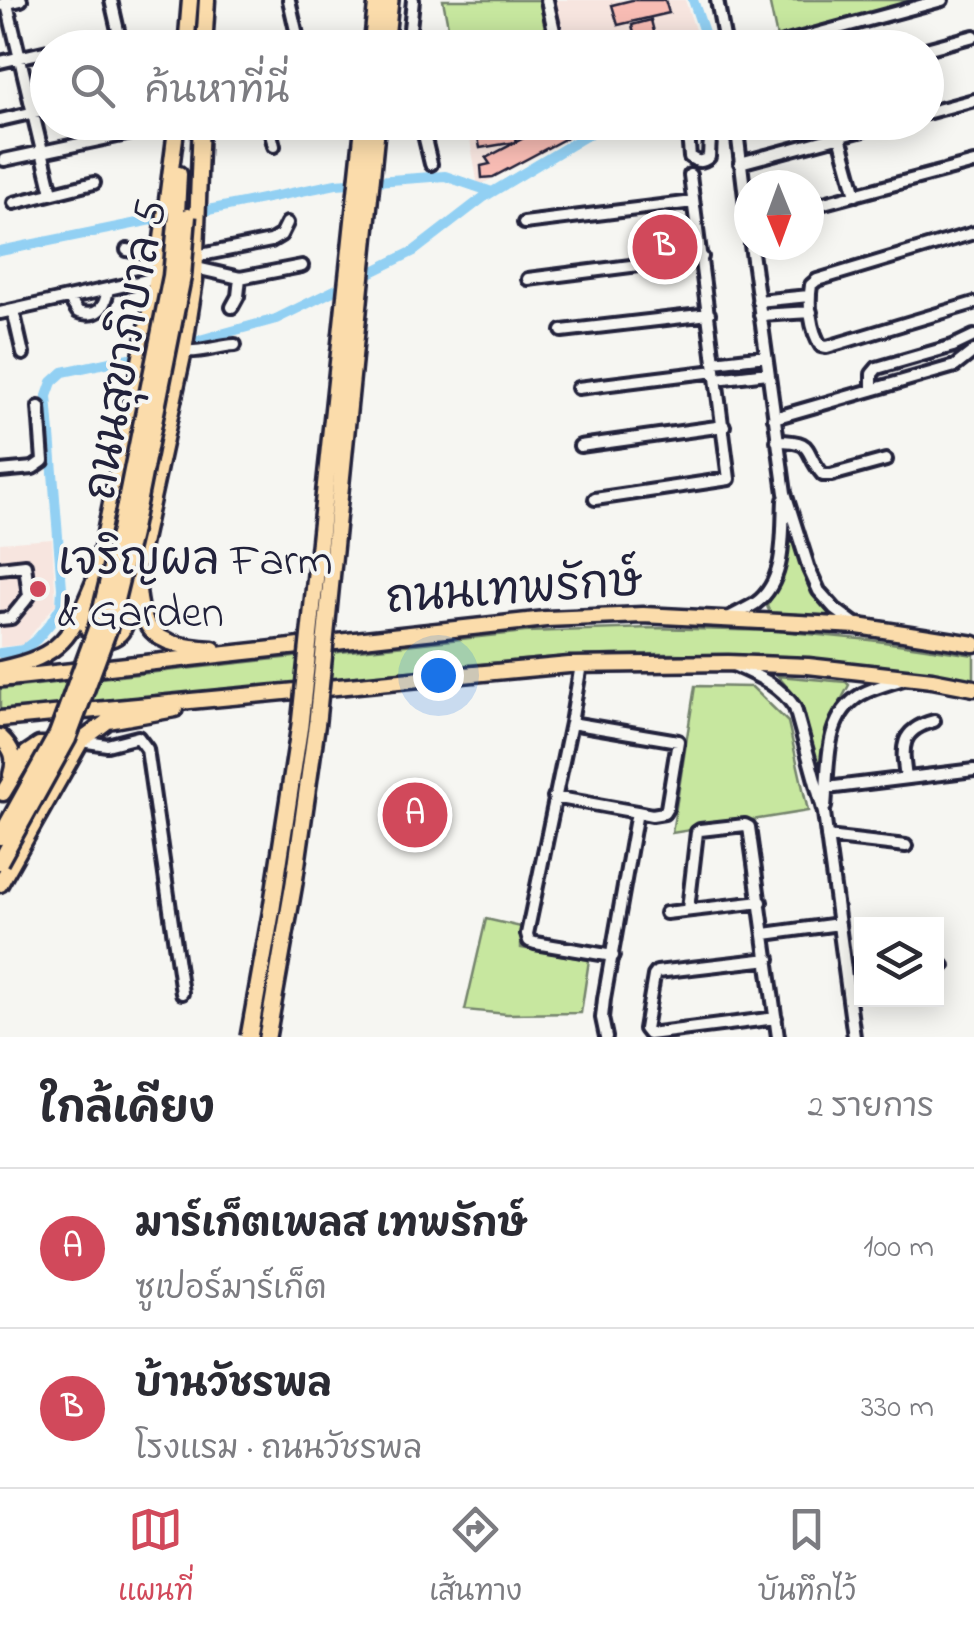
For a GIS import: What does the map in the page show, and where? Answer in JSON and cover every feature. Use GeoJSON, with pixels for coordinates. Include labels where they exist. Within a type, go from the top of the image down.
{"type":"FeatureCollection","features":[{"type":"Feature","properties":{"kind":"highway"},"geometry":{"type":"LineString","coordinates":[[374,30],[376,0]]}},
{"type":"Feature","properties":{"kind":"highway"},"geometry":{"type":"LineString","coordinates":[[387,30],[390,0]]}},
{"type":"Feature","properties":{"kind":"highway"},"geometry":{"type":"LineString","coordinates":[[249,1037],[300,725],[362,140]]}},
{"type":"Feature","properties":{"kind":"highway"},"geometry":{"type":"LineString","coordinates":[[266,1037],[294,883],[317,721],[375,140]]}},
{"type":"Feature","properties":{"kind":"main road"},"geometry":{"type":"LineString","coordinates":[[188,30],[190,0]]}},
{"type":"Feature","properties":{"kind":"main road"},"geometry":{"type":"LineString","coordinates":[[205,30],[207,0]]}},
{"type":"Feature","properties":{"kind":"main road","name":"ถนนสุขาภิบาล 5"},"geometry":{"type":"LineString","coordinates":[[0,669],[49,654],[63,642],[77,623],[96,577],[157,278],[177,140]]}},
{"type":"Feature","properties":{"kind":"main road","name":"ถนนสุขาภิบาล 5"},"geometry":{"type":"LineString","coordinates":[[0,862],[68,739],[109,630],[179,295],[183,215],[180,140]]}},
{"type":"Feature","properties":{"kind":"main road","name":"ถนนสุขาภิบาล 5"},"geometry":{"type":"LineString","coordinates":[[0,837],[56,734],[97,626],[120,530],[196,140]]}},
{"type":"Feature","properties":{"kind":"main road","name":"ถนนสุขาภิบาล 5"},"geometry":{"type":"LineString","coordinates":[[199,140],[196,262],[184,351],[137,568],[137,598],[146,624],[159,638],[176,645],[254,651]]}},
{"type":"Feature","properties":{"kind":"main road"},"geometry":{"type":"LineString","coordinates":[[96,577],[86,623],[96,638],[109,640],[124,629],[137,568]]}},
{"type":"Feature","properties":{"kind":"main road","name":"ถนนเทพรักษ์"},"geometry":{"type":"LineString","coordinates":[[0,679],[400,633],[546,619],[643,615],[858,626],[974,644]]}},
{"type":"Feature","properties":{"kind":"main road","name":"ถนนเทพรักษ์"},"geometry":{"type":"LineString","coordinates":[[0,719],[581,664],[808,666],[974,688]]}},
{"type":"Feature","properties":{"kind":"main road"},"geometry":{"type":"LineString","coordinates":[[0,884],[81,741],[108,722],[255,694]]}},
{"type":"Feature","properties":{"kind":"main road"},"geometry":{"type":"LineString","coordinates":[[1,795],[14,758],[4,741]]}},
{"type":"Feature","properties":{"kind":"main road"},"geometry":{"type":"LineString","coordinates":[[1,795],[27,753],[40,745],[56,744],[67,753],[65,770]]}},
{"type":"Feature","properties":{"kind":"street"},"geometry":{"type":"LineString","coordinates":[[21,0],[5,3],[30,99]]}},
{"type":"Feature","properties":{"kind":"street"},"geometry":{"type":"LineString","coordinates":[[111,0],[118,30]]}},
{"type":"Feature","properties":{"kind":"street"},"geometry":{"type":"LineString","coordinates":[[289,0],[296,30]]}},
{"type":"Feature","properties":{"kind":"street"},"geometry":{"type":"LineString","coordinates":[[410,30],[413,0]]}},
{"type":"Feature","properties":{"kind":"street"},"geometry":{"type":"LineString","coordinates":[[547,0],[554,30]]}},
{"type":"Feature","properties":{"kind":"street"},"geometry":{"type":"LineString","coordinates":[[716,0],[722,30]]}},
{"type":"Feature","properties":{"kind":"street"},"geometry":{"type":"LineString","coordinates":[[831,30],[942,0]]}},
{"type":"Feature","properties":{"kind":"street"},"geometry":{"type":"LineString","coordinates":[[944,44],[974,36]]}},
{"type":"Feature","properties":{"kind":"street"},"geometry":{"type":"LineString","coordinates":[[0,62],[30,55]]}},
{"type":"Feature","properties":{"kind":"street"},"geometry":{"type":"LineString","coordinates":[[944,108],[974,100]]}},
{"type":"Feature","properties":{"kind":"street"},"geometry":{"type":"LineString","coordinates":[[0,120],[30,113]]}},
{"type":"Feature","properties":{"kind":"street"},"geometry":{"type":"LineString","coordinates":[[39,140],[52,193]]}},
{"type":"Feature","properties":{"kind":"street"},"geometry":{"type":"LineString","coordinates":[[4,160],[86,140]]}},
{"type":"Feature","properties":{"kind":"street"},"geometry":{"type":"LineString","coordinates":[[272,140],[274,146]]}},
{"type":"Feature","properties":{"kind":"street"},"geometry":{"type":"LineString","coordinates":[[426,140],[432,164]]}},
{"type":"Feature","properties":{"kind":"street"},"geometry":{"type":"LineString","coordinates":[[689,140],[690,156],[696,161],[710,157],[710,140]]}},
{"type":"Feature","properties":{"kind":"street"},"geometry":{"type":"LineString","coordinates":[[738,140],[741,170]]}},
{"type":"Feature","properties":{"kind":"street"},"geometry":{"type":"LineString","coordinates":[[740,163],[828,140]]}},
{"type":"Feature","properties":{"kind":"street"},"geometry":{"type":"LineString","coordinates":[[841,140],[856,195]]}},
{"type":"Feature","properties":{"kind":"street"},"geometry":{"type":"LineString","coordinates":[[824,203],[974,163]]}},
{"type":"Feature","properties":{"kind":"street"},"geometry":{"type":"LineString","coordinates":[[595,499],[728,481],[730,477],[690,175]]}},
{"type":"Feature","properties":{"kind":"street"},"geometry":{"type":"LineString","coordinates":[[14,202],[94,183]]}},
{"type":"Feature","properties":{"kind":"street"},"geometry":{"type":"LineString","coordinates":[[524,223],[694,202]]}},
{"type":"Feature","properties":{"kind":"street"},"geometry":{"type":"LineString","coordinates":[[196,262],[272,241],[281,235],[287,223]]}},
{"type":"Feature","properties":{"kind":"street"},"geometry":{"type":"LineString","coordinates":[[974,233],[817,280],[810,285],[809,296],[816,338],[822,346],[974,302]]}},
{"type":"Feature","properties":{"kind":"street"},"geometry":{"type":"LineString","coordinates":[[127,250],[160,256]]}},
{"type":"Feature","properties":{"kind":"street"},"geometry":{"type":"LineString","coordinates":[[528,279],[702,257]]}},
{"type":"Feature","properties":{"kind":"street"},"geometry":{"type":"LineString","coordinates":[[753,260],[785,494],[820,591],[834,609],[858,626]]}},
{"type":"Feature","properties":{"kind":"street"},"geometry":{"type":"LineString","coordinates":[[196,262],[240,278],[302,266]]}},
{"type":"Feature","properties":{"kind":"street"},"geometry":{"type":"LineString","coordinates":[[0,313],[157,278]]}},
{"type":"Feature","properties":{"kind":"street"},"geometry":{"type":"LineString","coordinates":[[232,308],[240,278]]}},
{"type":"Feature","properties":{"kind":"street"},"geometry":{"type":"LineString","coordinates":[[69,298],[78,312],[94,314],[105,304],[108,289]]}},
{"type":"Feature","properties":{"kind":"street"},"geometry":{"type":"LineString","coordinates":[[758,301],[809,296]]}},
{"type":"Feature","properties":{"kind":"street"},"geometry":{"type":"LineString","coordinates":[[12,310],[23,354]]}},
{"type":"Feature","properties":{"kind":"street"},"geometry":{"type":"LineString","coordinates":[[760,315],[811,312]]}},
{"type":"Feature","properties":{"kind":"street"},"geometry":{"type":"LineString","coordinates":[[562,331],[709,314]]}},
{"type":"Feature","properties":{"kind":"street"},"geometry":{"type":"LineString","coordinates":[[872,390],[872,374],[878,368],[974,336]]}},
{"type":"Feature","properties":{"kind":"street"},"geometry":{"type":"LineString","coordinates":[[184,351],[234,345]]}},
{"type":"Feature","properties":{"kind":"street"},"geometry":{"type":"LineString","coordinates":[[774,418],[955,366],[974,351]]}},
{"type":"Feature","properties":{"kind":"street"},"geometry":{"type":"LineString","coordinates":[[715,371],[766,356]]}},
{"type":"Feature","properties":{"kind":"street"},"geometry":{"type":"LineString","coordinates":[[578,388],[715,371],[768,373]]}},
{"type":"Feature","properties":{"kind":"street"},"geometry":{"type":"LineString","coordinates":[[0,471],[33,468],[43,461],[40,407]]}},
{"type":"Feature","properties":{"kind":"street"},"geometry":{"type":"LineString","coordinates":[[580,446],[724,426]]}},
{"type":"Feature","properties":{"kind":"street"},"geometry":{"type":"LineString","coordinates":[[777,441],[799,441],[806,445],[823,476],[886,460]]}},
{"type":"Feature","properties":{"kind":"street"},"geometry":{"type":"LineString","coordinates":[[727,619],[757,602],[769,590],[780,563],[785,494]]}},
{"type":"Feature","properties":{"kind":"street"},"geometry":{"type":"LineString","coordinates":[[0,568],[25,565],[28,596],[12,618],[0,619]]}},
{"type":"Feature","properties":{"kind":"street"},"geometry":{"type":"LineString","coordinates":[[728,663],[769,682],[795,708],[824,814],[839,924],[851,972],[854,1037]]}},
{"type":"Feature","properties":{"kind":"street"},"geometry":{"type":"LineString","coordinates":[[581,664],[528,941],[612,956]]}},
{"type":"Feature","properties":{"kind":"street"},"geometry":{"type":"LineString","coordinates":[[824,814],[830,739],[836,719],[863,693],[908,678]]}},
{"type":"Feature","properties":{"kind":"street"},"geometry":{"type":"LineString","coordinates":[[906,778],[903,750],[908,733],[934,722]]}},
{"type":"Feature","properties":{"kind":"street"},"geometry":{"type":"LineString","coordinates":[[554,798],[652,815],[664,814],[668,808],[678,741],[571,724]]}},
{"type":"Feature","properties":{"kind":"street"},"geometry":{"type":"LineString","coordinates":[[81,741],[106,745],[138,737],[148,749],[182,992]]}},
{"type":"Feature","properties":{"kind":"street"},"geometry":{"type":"LineString","coordinates":[[827,788],[974,770]]}},
{"type":"Feature","properties":{"kind":"street"},"geometry":{"type":"LineString","coordinates":[[606,1037],[602,1018],[638,812]]}},
{"type":"Feature","properties":{"kind":"street"},"geometry":{"type":"LineString","coordinates":[[688,909],[697,832],[745,825],[751,830],[778,1037]]}},
{"type":"Feature","properties":{"kind":"street"},"geometry":{"type":"LineString","coordinates":[[827,838],[906,846]]}},
{"type":"Feature","properties":{"kind":"street"},"geometry":{"type":"LineString","coordinates":[[666,913],[761,902]]}},
{"type":"Feature","properties":{"kind":"street"},"geometry":{"type":"LineString","coordinates":[[766,934],[839,924]]}},
{"type":"Feature","properties":{"kind":"street"},"geometry":{"type":"LineString","coordinates":[[769,959],[657,972],[645,1029],[649,1034],[776,1018]]}},
{"type":"Feature","properties":{"kind":"shaded area"},"geometry":{"type":"Polygon","coordinates":[[[443,0],[685,0],[695,30],[449,30],[443,0]]]}},
{"type":"Feature","properties":{"kind":"shaded area"},"geometry":{"type":"Polygon","coordinates":[[[470,140],[567,140],[478,186],[470,140]]]}},
{"type":"Feature","properties":{"kind":"shaded area"},"geometry":{"type":"Polygon","coordinates":[[[52,539],[56,604],[23,645],[0,647],[0,543],[52,539]]]}},
{"type":"Feature","properties":{"kind":"green space"},"geometry":{"type":"Polygon","coordinates":[[[443,0],[539,0],[545,30],[449,30],[443,0]]]}},
{"type":"Feature","properties":{"kind":"green space"},"geometry":{"type":"Polygon","coordinates":[[[769,0],[918,0],[807,30],[775,30],[769,0]]]}},
{"type":"Feature","properties":{"kind":"green space"},"geometry":{"type":"Polygon","coordinates":[[[790,532],[811,593],[832,618],[770,613],[767,606],[782,579],[790,532]]]}},
{"type":"Feature","properties":{"kind":"green space"},"geometry":{"type":"Polygon","coordinates":[[[650,628],[779,631],[974,655],[974,681],[786,659],[593,655],[0,714],[0,689],[525,632],[650,628]]]}},
{"type":"Feature","properties":{"kind":"green space"},"geometry":{"type":"Polygon","coordinates":[[[778,676],[849,685],[829,723],[822,776],[802,711],[778,676]]]}},
{"type":"Feature","properties":{"kind":"green space"},"geometry":{"type":"Polygon","coordinates":[[[695,686],[752,687],[788,722],[808,811],[672,833],[695,686]]]}},
{"type":"Feature","properties":{"kind":"green space"},"geometry":{"type":"Polygon","coordinates":[[[486,919],[521,927],[521,948],[589,960],[581,1013],[465,1010],[486,919]]]}},
{"type":"Feature","properties":{"kind":"building"},"geometry":{"type":"Polygon","coordinates":[[[632,0],[665,0],[669,13],[618,25],[612,5],[632,0]]]}},
{"type":"Feature","properties":{"kind":"building"},"geometry":{"type":"Polygon","coordinates":[[[651,20],[654,30],[633,30],[632,25],[651,20]]]}},
{"type":"Feature","properties":{"kind":"building"},"geometry":{"type":"Polygon","coordinates":[[[478,140],[516,142],[480,148],[478,140]]]}},
{"type":"Feature","properties":{"kind":"building"},"geometry":{"type":"Polygon","coordinates":[[[520,140],[562,140],[493,177],[482,178],[481,166],[490,164],[486,158],[520,140]]]}},
{"type":"Feature","properties":{"kind":"waterway"},"geometry":{"type":"LineString","coordinates":[[693,0],[703,30]]}},
{"type":"Feature","properties":{"kind":"waterway"},"geometry":{"type":"LineString","coordinates":[[196,341],[276,319],[414,251],[484,197],[579,140]]}},
{"type":"Feature","properties":{"kind":"waterway"},"geometry":{"type":"LineString","coordinates":[[208,210],[336,184],[445,176],[492,192]]}},
{"type":"Feature","properties":{"kind":"waterway"},"geometry":{"type":"LineString","coordinates":[[0,251],[157,219]]}},
{"type":"Feature","properties":{"kind":"waterway"},"geometry":{"type":"LineString","coordinates":[[0,653],[23,650],[50,624],[61,606],[47,396],[52,382],[63,372],[129,358]]}},
{"type":"Feature","properties":{"kind":"place","name":"บ้านวัชรพล"},"geometry":{"type":"Point","coordinates":[665,247]}},
{"type":"Feature","properties":{"kind":"place","name":"เจริญผล Farm & Garden"},"geometry":{"type":"Point","coordinates":[38,589]}},
{"type":"Feature","properties":{"kind":"place","name":"มาร์เก็ตเพลส เทพรักษ์"},"geometry":{"type":"Point","coordinates":[415,815]}}]}
